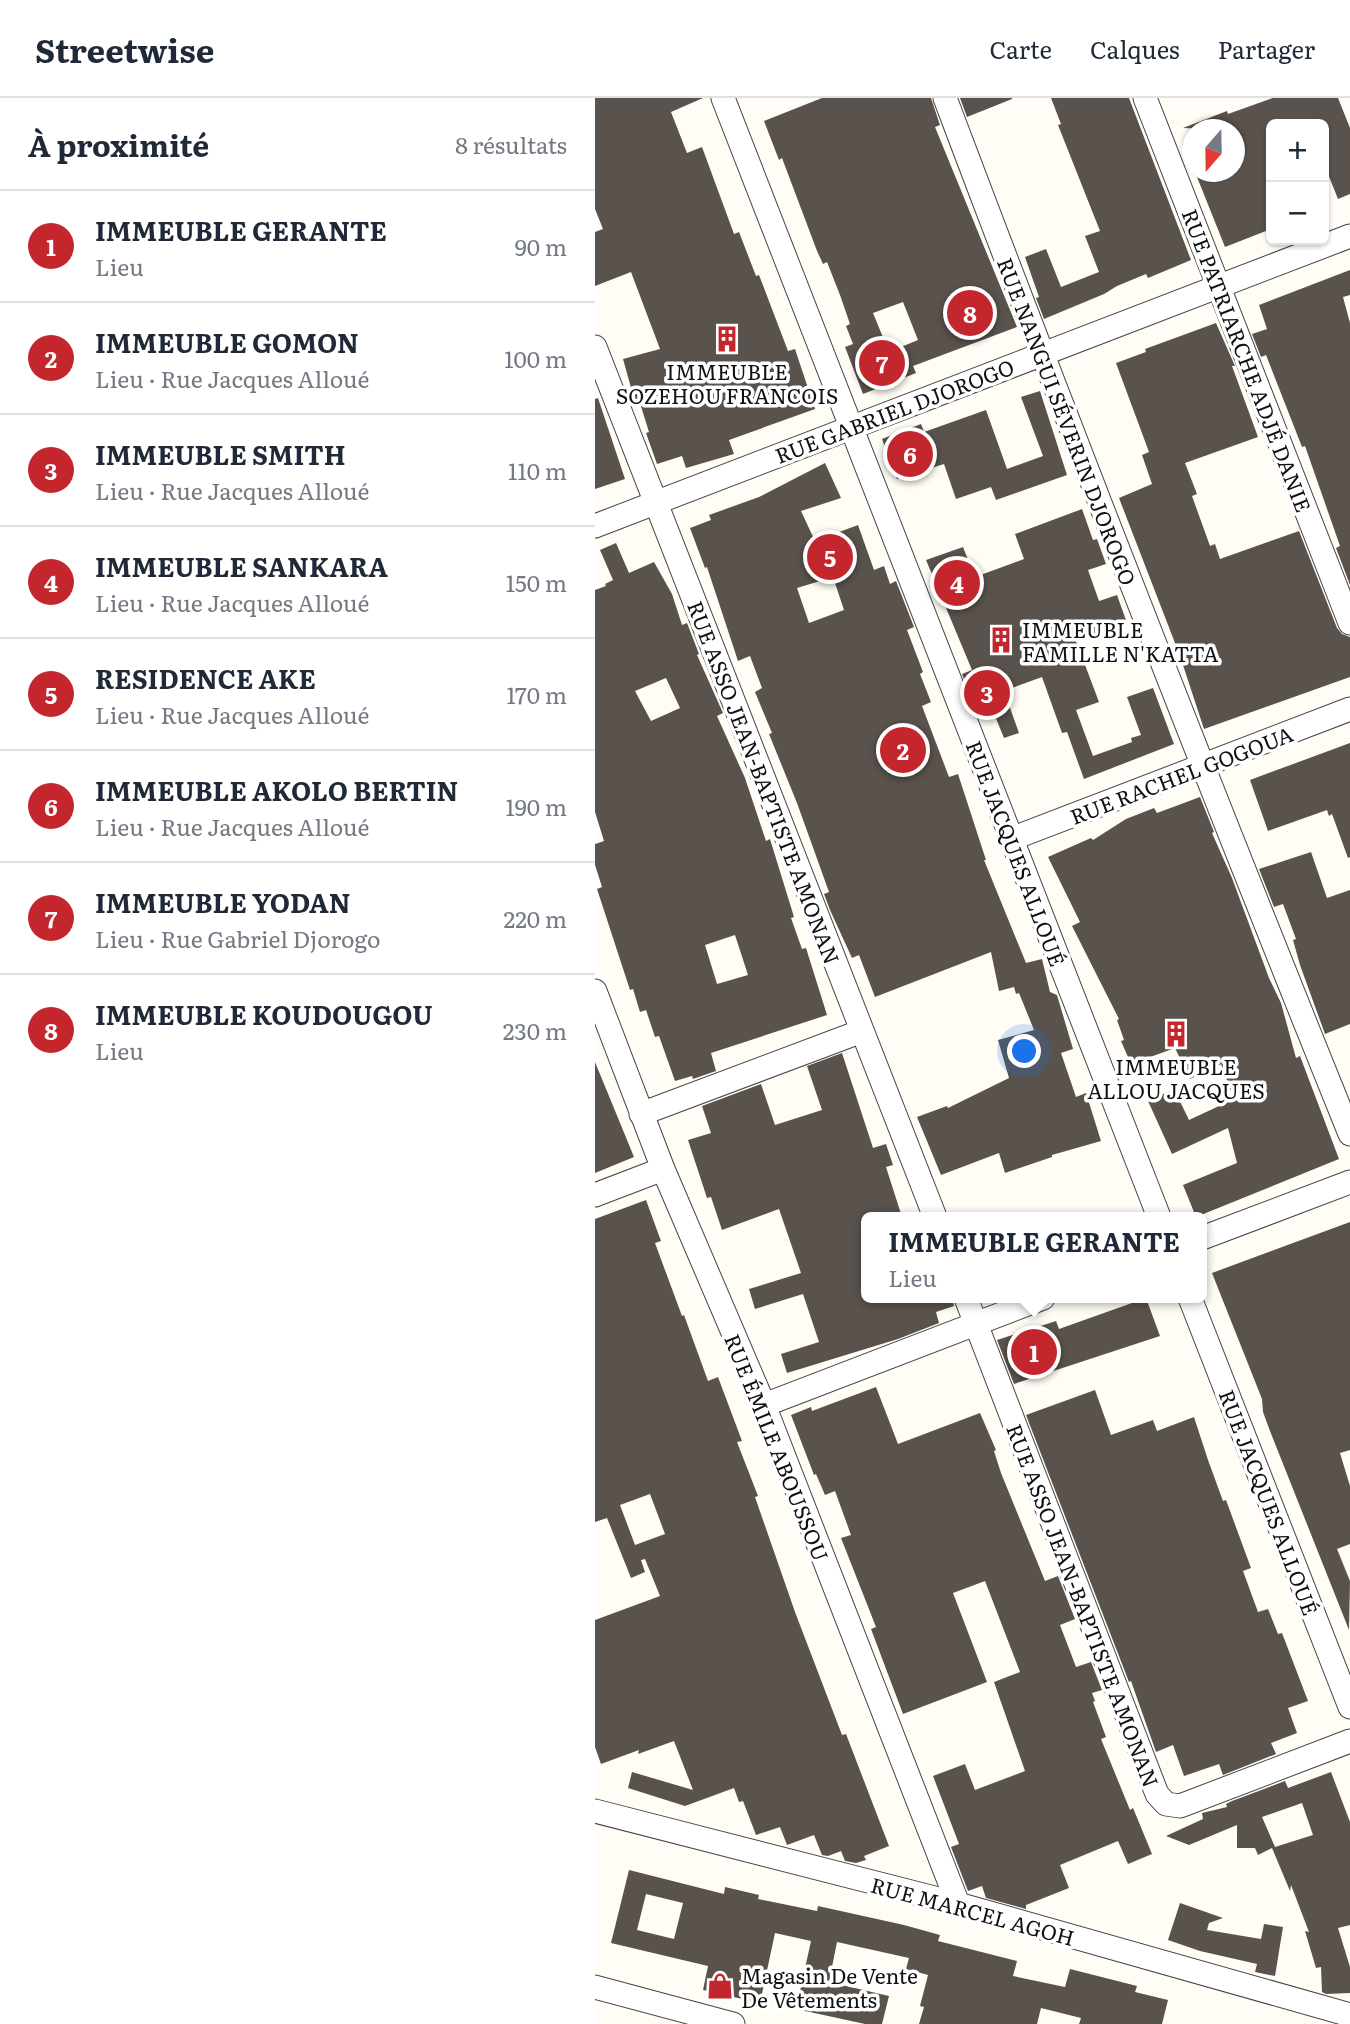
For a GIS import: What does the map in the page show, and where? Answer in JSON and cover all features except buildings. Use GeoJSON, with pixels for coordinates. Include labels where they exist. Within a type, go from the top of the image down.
{"type":"FeatureCollection","features":[{"type":"Feature","properties":{"kind":"street","name":"RUE JACQUES ALLOUÉ"},"geometry":{"type":"LineString","coordinates":[[723,98],[1157,1212]]}},
{"type":"Feature","properties":{"kind":"street","name":"RUE NANGUI SÉVERIN DJOROGO"},"geometry":{"type":"LineString","coordinates":[[945,98],[1041,353],[1202,765],[1350,1134]]}},
{"type":"Feature","properties":{"kind":"street","name":"RUE PATRIARCHE ADJÉ DANIE"},"geometry":{"type":"LineString","coordinates":[[1145,98],[1350,623]]}},
{"type":"Feature","properties":{"kind":"street","name":"RUE GABRIEL DJOROGO"},"geometry":{"type":"LineString","coordinates":[[595,526],[1350,236]]}},
{"type":"Feature","properties":{"kind":"street","name":"RUE ASSO JEAN-BAPTISTE AMONAN"},"geometry":{"type":"LineString","coordinates":[[595,347],[933,1212]]}},
{"type":"Feature","properties":{"kind":"street","name":"RUE RACHEL GOGOUA"},"geometry":{"type":"LineString","coordinates":[[1011,839],[1350,709]]}},
{"type":"Feature","properties":{"kind":"street","name":"RUE ÉMILE ABOUSSOU"},"geometry":{"type":"LineString","coordinates":[[595,991],[663,1169],[764,1405],[958,1904]]}},
{"type":"Feature","properties":{"kind":"street"},"geometry":{"type":"LineString","coordinates":[[641,1114],[862,1031]]}},
{"type":"Feature","properties":{"kind":"street"},"geometry":{"type":"LineString","coordinates":[[595,1195],[663,1169]]}},
{"type":"Feature","properties":{"kind":"street"},"geometry":{"type":"LineString","coordinates":[[1207,1236],[1350,1182]]}},
{"type":"Feature","properties":{"kind":"street","name":"RUE ASSO JEAN-BAPTISTE AMONAN"},"geometry":{"type":"LineString","coordinates":[[968,1303],[1157,1794],[1166,1804],[1180,1806],[1350,1741]]}},
{"type":"Feature","properties":{"kind":"street"},"geometry":{"type":"LineString","coordinates":[[764,1405],[1030,1303]]}},
{"type":"Feature","properties":{"kind":"street","name":"RUE JACQUES ALLOUÉ"},"geometry":{"type":"LineString","coordinates":[[1192,1303],[1350,1707]]}},
{"type":"Feature","properties":{"kind":"street","name":"RUE MARCEL AGOH"},"geometry":{"type":"LineString","coordinates":[[595,1811],[958,1904],[1350,2015]]}},
{"type":"Feature","properties":{"kind":"street"},"geometry":{"type":"LineString","coordinates":[[595,1987],[733,2024]]}},
{"type":"Feature","properties":{"kind":"place","name":"IMMEUBLE KOUDOUGOU"},"geometry":{"type":"Point","coordinates":[970,313]}},
{"type":"Feature","properties":{"kind":"place","name":"IMMEUBLE SOZEHOU FRANCOIS"},"geometry":{"type":"Point","coordinates":[727,339]}},
{"type":"Feature","properties":{"kind":"place","name":"IMMEUBLE YODAN"},"geometry":{"type":"Point","coordinates":[882,363]}},
{"type":"Feature","properties":{"kind":"place","name":"IMMEUBLE AKOLO BERTIN"},"geometry":{"type":"Point","coordinates":[910,454]}},
{"type":"Feature","properties":{"kind":"place","name":"RESIDENCE AKE"},"geometry":{"type":"Point","coordinates":[830,557]}},
{"type":"Feature","properties":{"kind":"place","name":"IMMEUBLE SANKARA"},"geometry":{"type":"Point","coordinates":[957,583]}},
{"type":"Feature","properties":{"kind":"place","name":"IMMEUBLE FAMILLE N'KATTA"},"geometry":{"type":"Point","coordinates":[1001,640]}},
{"type":"Feature","properties":{"kind":"place","name":"IMMEUBLE SMITH"},"geometry":{"type":"Point","coordinates":[987,693]}},
{"type":"Feature","properties":{"kind":"place","name":"IMMEUBLE GOMON"},"geometry":{"type":"Point","coordinates":[903,750]}},
{"type":"Feature","properties":{"kind":"place","name":"IMMEUBLE ALLOU JACQUES"},"geometry":{"type":"Point","coordinates":[1176,1034]}},
{"type":"Feature","properties":{"kind":"place","name":"IMMEUBLE GERANTE"},"geometry":{"type":"Point","coordinates":[1034,1352]}},
{"type":"Feature","properties":{"kind":"place","name":"Magasin De Vente De Vêtements"},"geometry":{"type":"Point","coordinates":[720,1986]}}]}
